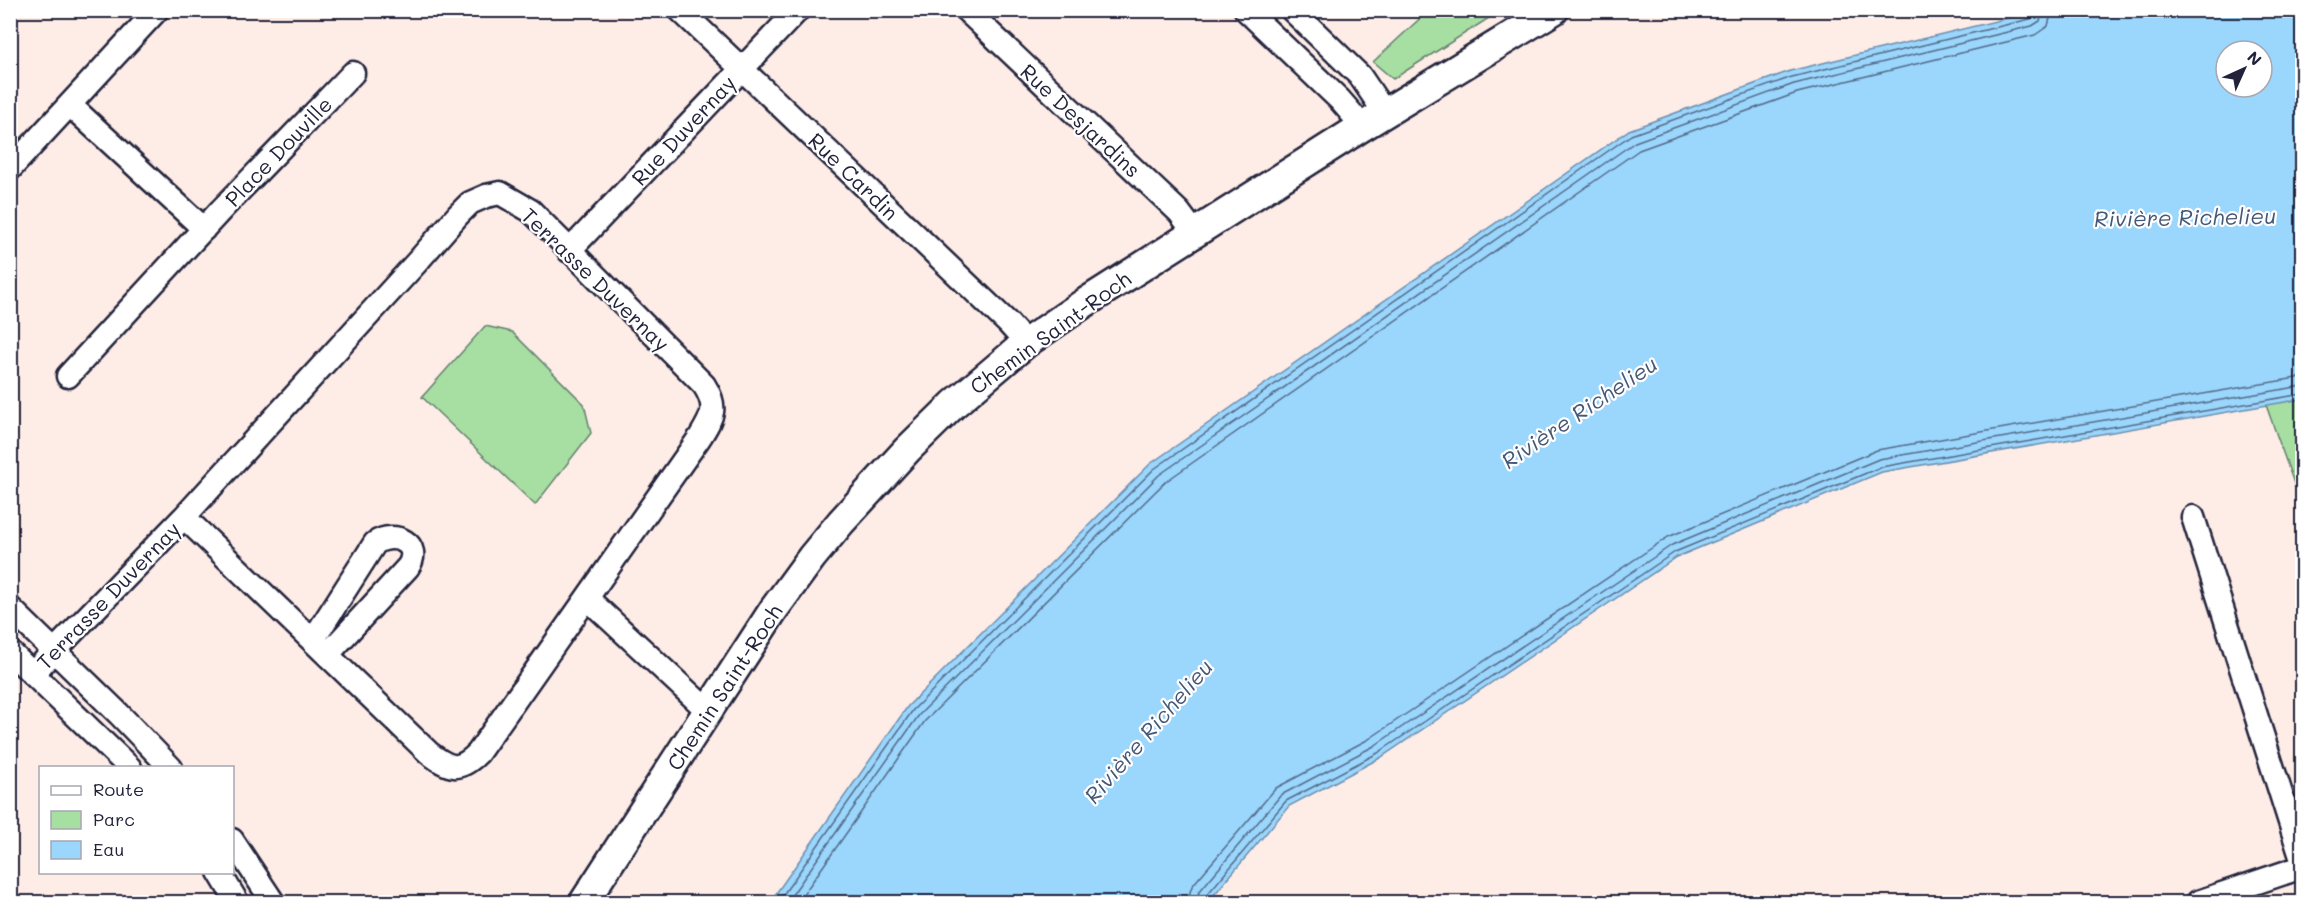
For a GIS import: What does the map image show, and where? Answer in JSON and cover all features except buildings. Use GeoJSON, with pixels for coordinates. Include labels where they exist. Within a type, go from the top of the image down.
{"type":"FeatureCollection","features":[{"type":"Feature","properties":{"kind":"main road","name":"Chemin Saint-Roch"},"geometry":{"type":"LineString","coordinates":[[584,903],[774,609],[812,557],[841,522],[941,416],[987,374],[1026,343],[1083,304],[1360,128],[1554,10]]}},
{"type":"Feature","properties":{"kind":"street"},"geometry":{"type":"LineString","coordinates":[[10,169],[157,10]]}},
{"type":"Feature","properties":{"kind":"street","name":"Rue Cardin"},"geometry":{"type":"LineString","coordinates":[[680,10],[1008,323],[1026,343]]}},
{"type":"Feature","properties":{"kind":"street","name":"Rue Duvernay"},"geometry":{"type":"LineString","coordinates":[[569,251],[798,10]]}},
{"type":"Feature","properties":{"kind":"street","name":"Rue Desjardins"},"geometry":{"type":"LineString","coordinates":[[966,10],[1179,212],[1194,232]]}},
{"type":"Feature","properties":{"kind":"street"},"geometry":{"type":"LineString","coordinates":[[1246,10],[1340,100],[1353,115],[1360,128]]}},
{"type":"Feature","properties":{"kind":"street"},"geometry":{"type":"LineString","coordinates":[[1292,10],[1360,76],[1385,113]]}},
{"type":"Feature","properties":{"kind":"street","name":"Place Douville"},"geometry":{"type":"LineString","coordinates":[[68,376],[353,73]]}},
{"type":"Feature","properties":{"kind":"street"},"geometry":{"type":"LineString","coordinates":[[70,105],[204,229]]}},
{"type":"Feature","properties":{"kind":"street","name":"Terrasse Duvernay"},"geometry":{"type":"LineString","coordinates":[[33,673],[184,517],[470,203],[486,196],[500,193],[531,210],[569,251],[704,385],[711,396],[714,407],[700,437],[478,753],[467,764],[455,767],[442,764],[429,753],[184,517]]}},
{"type":"Feature","properties":{"kind":"street"},"geometry":{"type":"LineString","coordinates":[[2193,517],[2302,860]]}},
{"type":"Feature","properties":{"kind":"street"},"geometry":{"type":"LineString","coordinates":[[391,536],[401,539],[413,552],[413,559],[408,567],[320,647],[375,543],[391,536]]}},
{"type":"Feature","properties":{"kind":"street"},"geometry":{"type":"LineString","coordinates":[[587,598],[708,711]]}},
{"type":"Feature","properties":{"kind":"street"},"geometry":{"type":"LineString","coordinates":[[10,608],[169,766]]}},
{"type":"Feature","properties":{"kind":"street"},"geometry":{"type":"LineString","coordinates":[[10,652],[128,766]]}},
{"type":"Feature","properties":{"kind":"street"},"geometry":{"type":"LineString","coordinates":[[234,843],[273,903]]}},
{"type":"Feature","properties":{"kind":"street"},"geometry":{"type":"LineString","coordinates":[[2198,903],[2302,867]]}},
{"type":"Feature","properties":{"kind":"street"},"geometry":{"type":"LineString","coordinates":[[220,874],[237,903]]}},
{"type":"Feature","properties":{"kind":"green space"},"geometry":{"type":"Polygon","coordinates":[[[1428,11],[1500,11],[1393,79],[1373,62],[1428,11]]]}},
{"type":"Feature","properties":{"kind":"green space"},"geometry":{"type":"Polygon","coordinates":[[[485,326],[512,332],[584,404],[591,433],[535,505],[422,397],[485,326]]]}},
{"type":"Feature","properties":{"kind":"green space"},"geometry":{"type":"Polygon","coordinates":[[[2302,384],[2302,506],[2261,391],[2302,384]]]}},
{"type":"Feature","properties":{"kind":"water","name":"Rivière Richelieu"},"geometry":{"type":"Polygon","coordinates":[[[2041,10],[2302,11],[2302,399],[1882,472],[1677,557],[1380,758],[1289,806],[1208,902],[770,902],[908,706],[1150,464],[1629,130],[1790,71],[2041,10]]]}}]}
